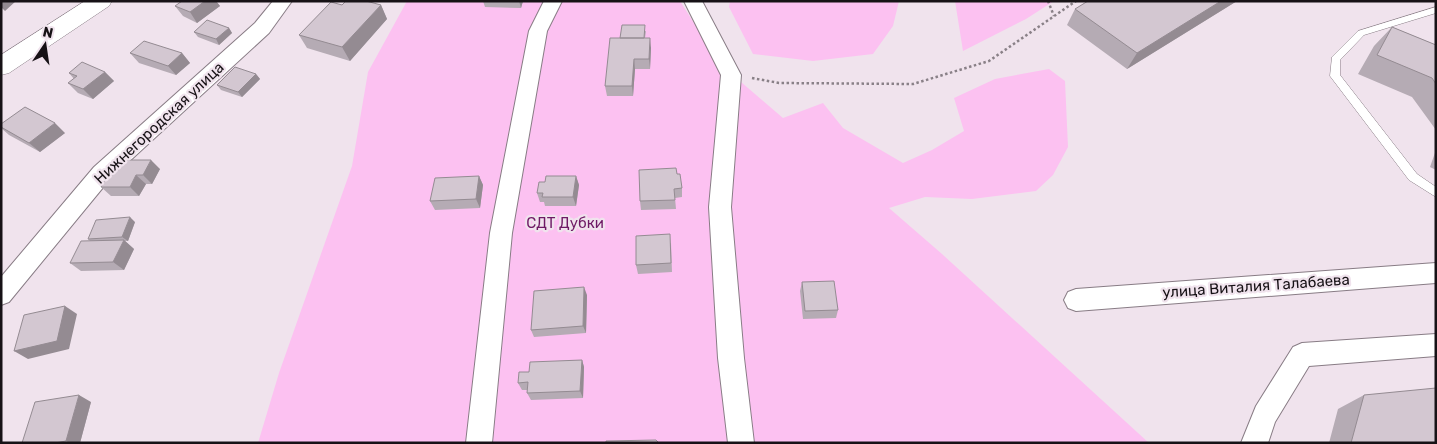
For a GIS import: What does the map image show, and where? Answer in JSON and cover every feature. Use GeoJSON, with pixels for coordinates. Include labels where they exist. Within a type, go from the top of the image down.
{"type":"FeatureCollection","features":[{"type":"Feature","properties":{"kind":"main road"},"geometry":{"type":"LineString","coordinates":[[1,67],[100,1]]}},
{"type":"Feature","properties":{"kind":"street","name":"Нижнегородская улица"},"geometry":{"type":"LineString","coordinates":[[1,295],[102,173],[262,28],[283,1]]}},
{"type":"Feature","properties":{"kind":"street"},"geometry":{"type":"LineString","coordinates":[[479,443],[501,233],[538,31],[553,1]]}},
{"type":"Feature","properties":{"kind":"street"},"geometry":{"type":"LineString","coordinates":[[693,1],[731,74],[720,206],[731,358],[741,443]]}},
{"type":"Feature","properties":{"kind":"street","name":"улица Виталия Талабаева"},"geometry":{"type":"LineString","coordinates":[[1076,300],[1436,273]]}},
{"type":"Feature","properties":{"kind":"street"},"geometry":{"type":"LineString","coordinates":[[1254,443],[1265,415],[1302,355],[1436,345]]}},
{"type":"Feature","properties":{"kind":"lane"},"geometry":{"type":"LineString","coordinates":[[1436,10],[1361,33],[1335,58],[1336,76],[1413,177],[1436,193]]}},
{"type":"Feature","properties":{"kind":"path"},"geometry":{"type":"LineString","coordinates":[[1048,1],[1054,16]]}},
{"type":"Feature","properties":{"kind":"path"},"geometry":{"type":"LineString","coordinates":[[731,74],[779,83],[913,84],[989,61],[1076,1]]}},
{"type":"Feature","properties":{"kind":"green space","name":"СДТ Дубки"},"geometry":{"type":"Polygon","coordinates":[[[407,1],[680,1],[720,64],[783,118],[823,103],[843,128],[903,163],[932,150],[964,131],[954,98],[995,79],[1049,69],[1065,81],[1068,147],[1053,175],[1036,191],[972,199],[925,197],[889,208],[1149,443],[258,443],[279,373],[352,166],[368,72],[407,1]]]}},
{"type":"Feature","properties":{"kind":"green space"},"geometry":{"type":"Polygon","coordinates":[[[730,1],[899,1],[893,26],[873,54],[813,61],[753,54],[729,7],[730,1]]]}},
{"type":"Feature","properties":{"kind":"green space"},"geometry":{"type":"Polygon","coordinates":[[[955,1],[1054,1],[1026,19],[963,51],[955,1]]]}},
{"type":"Feature","properties":{"kind":"building"},"geometry":{"type":"Polygon","coordinates":[[[182,1],[205,1],[190,12],[175,6],[182,1]]]}},
{"type":"Feature","properties":{"kind":"building"},"geometry":{"type":"Polygon","coordinates":[[[346,1],[366,1],[381,5],[342,47],[299,35],[331,2],[342,5],[346,1]]]}},
{"type":"Feature","properties":{"kind":"building"},"geometry":{"type":"Polygon","coordinates":[[[1088,1],[1221,1],[1137,53],[1075,9],[1088,1]]]}},
{"type":"Feature","properties":{"kind":"building"},"geometry":{"type":"Polygon","coordinates":[[[207,20],[229,28],[216,39],[194,32],[207,20]]]}},
{"type":"Feature","properties":{"kind":"building"},"geometry":{"type":"Polygon","coordinates":[[[622,25],[645,25],[644,38],[620,38],[622,25]]]}},
{"type":"Feature","properties":{"kind":"building"},"geometry":{"type":"Polygon","coordinates":[[[1392,27],[1436,45],[1436,84],[1432,78],[1377,55],[1392,27]]]}},
{"type":"Feature","properties":{"kind":"building"},"geometry":{"type":"Polygon","coordinates":[[[610,38],[650,38],[649,59],[634,59],[632,86],[605,86],[610,38]]]}},
{"type":"Feature","properties":{"kind":"building"},"geometry":{"type":"Polygon","coordinates":[[[144,41],[182,53],[168,66],[130,53],[144,41]]]}},
{"type":"Feature","properties":{"kind":"building"},"geometry":{"type":"Polygon","coordinates":[[[82,62],[105,72],[83,89],[68,83],[77,76],[69,73],[82,62]]]}},
{"type":"Feature","properties":{"kind":"building"},"geometry":{"type":"Polygon","coordinates":[[[235,67],[256,74],[238,92],[217,85],[235,67]]]}},
{"type":"Feature","properties":{"kind":"building"},"geometry":{"type":"Polygon","coordinates":[[[25,107],[55,123],[29,143],[1,127],[1,124],[25,107]]]}},
{"type":"Feature","properties":{"kind":"building"},"geometry":{"type":"Polygon","coordinates":[[[115,160],[151,160],[143,175],[136,175],[130,187],[101,187],[115,160]]]}},
{"type":"Feature","properties":{"kind":"building"},"geometry":{"type":"Polygon","coordinates":[[[676,168],[677,174],[680,174],[682,188],[674,189],[675,200],[640,201],[639,170],[676,168]]]}},
{"type":"Feature","properties":{"kind":"building"},"geometry":{"type":"Polygon","coordinates":[[[479,176],[476,199],[430,201],[435,178],[479,176]]]}},
{"type":"Feature","properties":{"kind":"building"},"geometry":{"type":"Polygon","coordinates":[[[546,176],[576,176],[573,197],[542,197],[543,193],[537,193],[539,182],[545,182],[546,176]]]}},
{"type":"Feature","properties":{"kind":"building"},"geometry":{"type":"Polygon","coordinates":[[[130,217],[122,237],[88,239],[96,220],[130,217]]]}},
{"type":"Feature","properties":{"kind":"building"},"geometry":{"type":"Polygon","coordinates":[[[670,234],[671,263],[636,265],[636,236],[670,234]]]}},
{"type":"Feature","properties":{"kind":"building"},"geometry":{"type":"Polygon","coordinates":[[[124,240],[113,262],[70,263],[81,241],[124,240]]]}},
{"type":"Feature","properties":{"kind":"building"},"geometry":{"type":"Polygon","coordinates":[[[834,281],[838,310],[805,311],[802,282],[834,281]]]}},
{"type":"Feature","properties":{"kind":"building"},"geometry":{"type":"Polygon","coordinates":[[[584,287],[583,326],[531,330],[534,291],[584,287]]]}},
{"type":"Feature","properties":{"kind":"building"},"geometry":{"type":"Polygon","coordinates":[[[65,306],[57,341],[14,351],[24,315],[65,306]]]}},
{"type":"Feature","properties":{"kind":"building"},"geometry":{"type":"Polygon","coordinates":[[[582,360],[580,391],[527,393],[528,382],[518,383],[519,372],[529,372],[530,362],[582,360]]]}},
{"type":"Feature","properties":{"kind":"building"},"geometry":{"type":"Polygon","coordinates":[[[1436,388],[1436,443],[1351,443],[1364,395],[1436,388]]]}},
{"type":"Feature","properties":{"kind":"building"},"geometry":{"type":"Polygon","coordinates":[[[79,395],[66,441],[22,443],[35,402],[79,395]]]}},
{"type":"Feature","properties":{"kind":"building"},"geometry":{"type":"Polygon","coordinates":[[[656,440],[659,443],[606,443],[606,441],[656,440]]]}}]}
